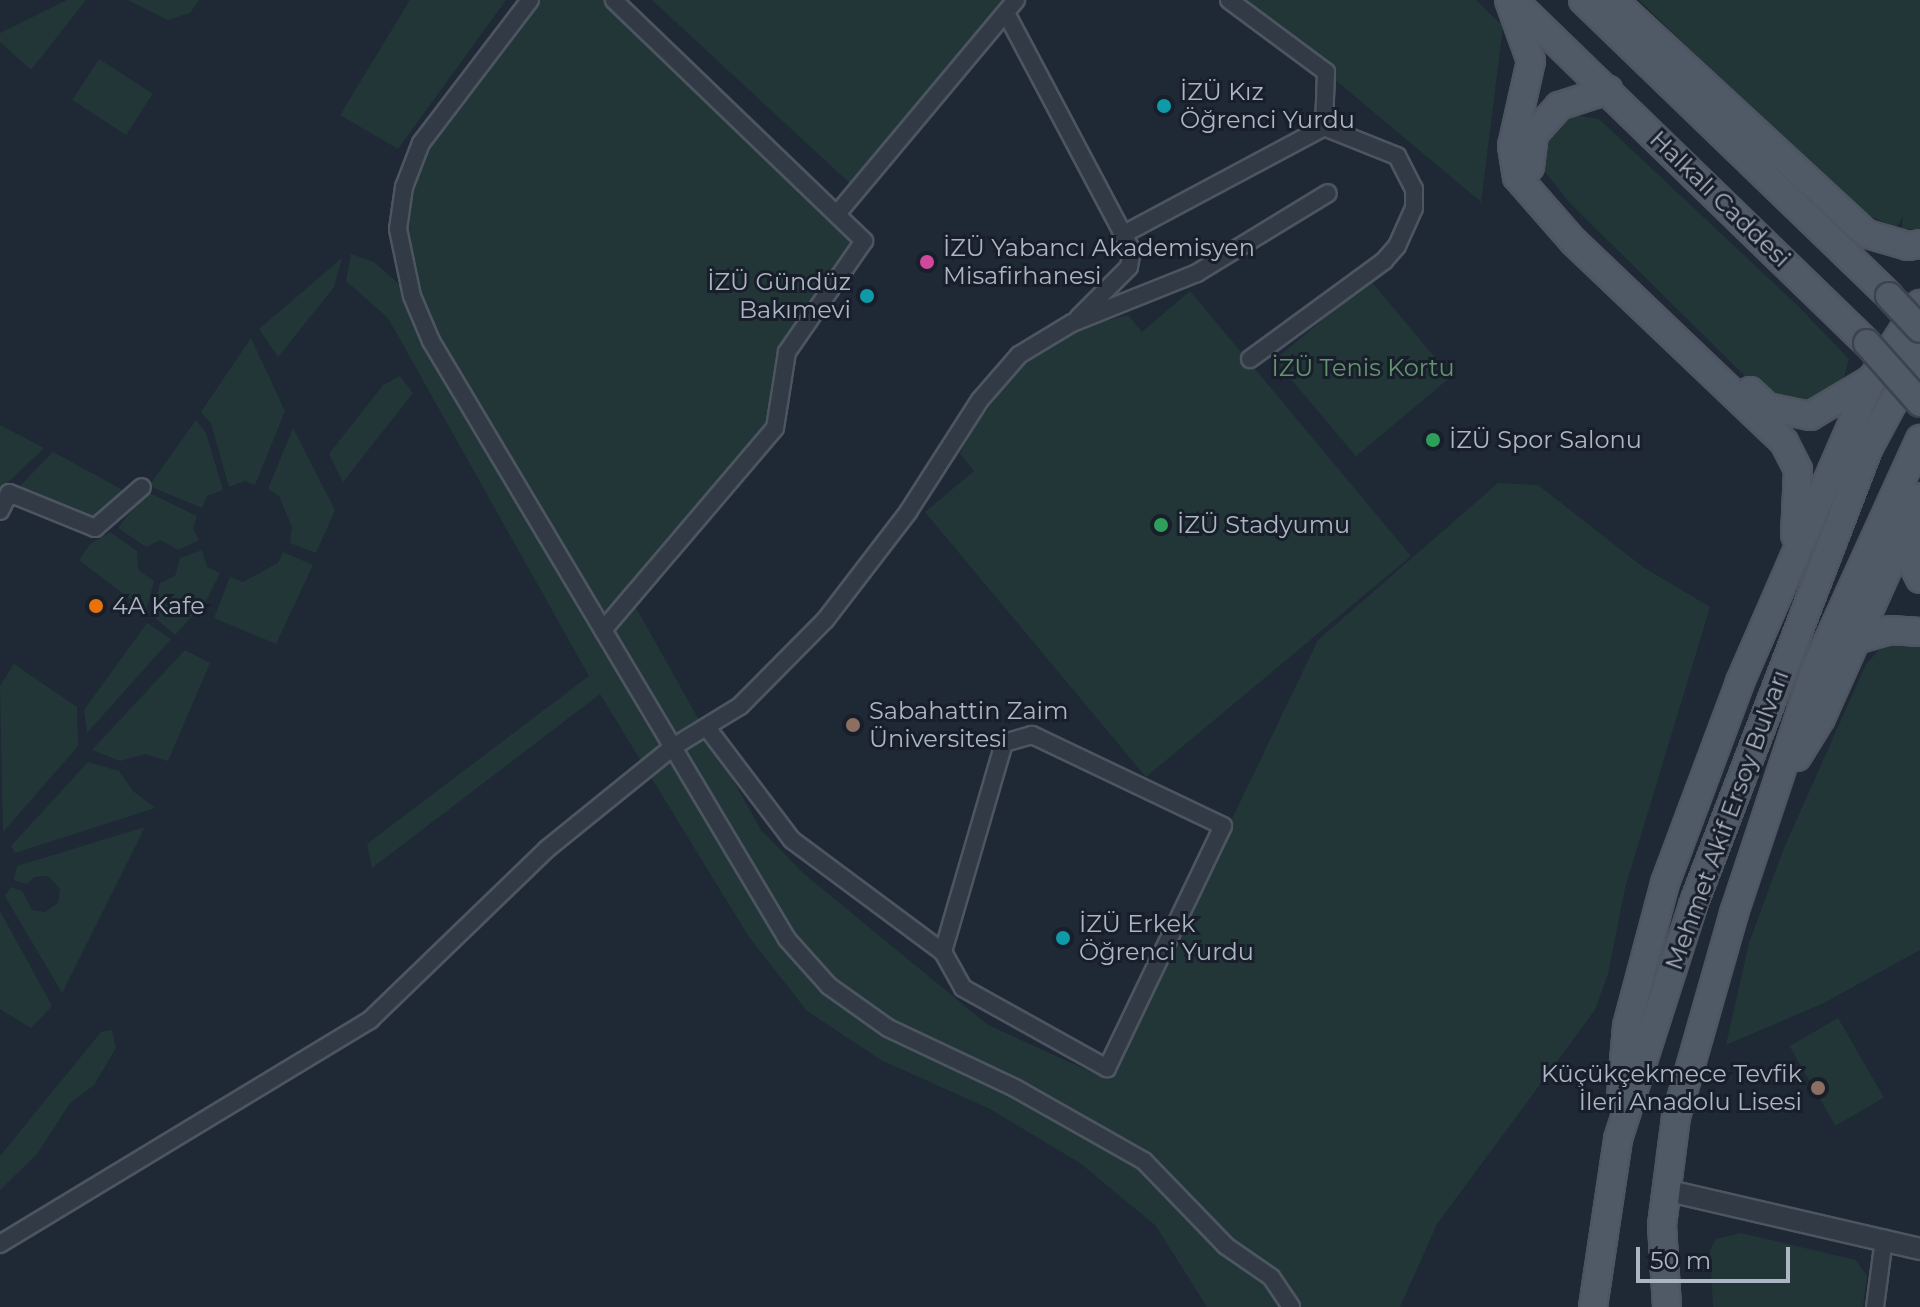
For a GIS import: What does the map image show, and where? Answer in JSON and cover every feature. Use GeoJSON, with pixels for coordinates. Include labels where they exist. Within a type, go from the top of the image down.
{"type":"FeatureCollection","features":[{"type":"Feature","properties":{"kind":"main road","name":"Halkalı Caddesi"},"geometry":{"type":"LineString","coordinates":[[1511,0],[1608,90],[1867,343],[1920,403]]}},
{"type":"Feature","properties":{"kind":"main road"},"geometry":{"type":"LineString","coordinates":[[1511,0],[1531,61],[1512,146],[1517,177],[1574,242],[1784,442],[1798,470],[1792,561]]}},
{"type":"Feature","properties":{"kind":"main road","name":"Halkalı Caddesi"},"geometry":{"type":"LineString","coordinates":[[1583,0],[1920,329]]}},
{"type":"Feature","properties":{"kind":"main road"},"geometry":{"type":"LineString","coordinates":[[1613,0],[1867,234],[1908,246],[1920,244]]}},
{"type":"Feature","properties":{"kind":"main road"},"geometry":{"type":"LineString","coordinates":[[1608,90],[1559,106],[1530,144],[1535,178],[1565,215],[1767,407],[1810,416],[1872,379]]}},
{"type":"Feature","properties":{"kind":"main road"},"geometry":{"type":"LineString","coordinates":[[1618,1139],[1627,1026],[1665,883],[1740,682],[1872,379],[1920,304]]}},
{"type":"Feature","properties":{"kind":"main road","name":"Mehmet Akif Ersoy Bulvarı"},"geometry":{"type":"LineString","coordinates":[[1593,1307],[1618,1139],[1693,905],[1868,449],[1920,352]]}},
{"type":"Feature","properties":{"kind":"main road","name":"Mehmet Akif Ersoy Bulvarı"},"geometry":{"type":"LineString","coordinates":[[1667,1307],[1662,1287],[1665,1190],[1676,1117],[1772,798],[1814,672],[1920,439]]}},
{"type":"Feature","properties":{"kind":"main road"},"geometry":{"type":"LineString","coordinates":[[1772,798],[1821,718],[1914,508]]}},
{"type":"Feature","properties":{"kind":"main road"},"geometry":{"type":"LineString","coordinates":[[1914,508],[1911,561],[1920,579]]}},
{"type":"Feature","properties":{"kind":"main road"},"geometry":{"type":"LineString","coordinates":[[1856,640],[1890,630],[1920,632]]}},
{"type":"Feature","properties":{"kind":"street"},"geometry":{"type":"LineString","coordinates":[[530,0],[421,143],[404,187],[398,229],[412,296],[431,341],[787,939],[829,986],[888,1028],[1015,1088],[1144,1161],[1226,1246],[1271,1277],[1291,1307]]}},
{"type":"Feature","properties":{"kind":"street"},"geometry":{"type":"LineString","coordinates":[[603,630],[775,428],[787,352],[864,241],[614,0]]}},
{"type":"Feature","properties":{"kind":"street"},"geometry":{"type":"LineString","coordinates":[[1229,0],[1326,72],[1324,127]]}},
{"type":"Feature","properties":{"kind":"street"},"geometry":{"type":"LineString","coordinates":[[837,214],[1011,6],[1132,251],[1129,267],[1072,323]]}},
{"type":"Feature","properties":{"kind":"street"},"geometry":{"type":"LineString","coordinates":[[1122,235],[1324,127],[1397,156],[1408,171],[1414,208],[1384,261],[1250,359]]}},
{"type":"Feature","properties":{"kind":"street"},"geometry":{"type":"LineString","coordinates":[[0,1244],[370,1020],[547,849],[673,747],[708,729],[772,677],[826,619],[908,512],[998,376],[1019,355],[1072,323],[1197,273],[1328,193]]}},
{"type":"Feature","properties":{"kind":"street"},"geometry":{"type":"LineString","coordinates":[[0,511],[9,493],[95,528],[142,487]]}},
{"type":"Feature","properties":{"kind":"street"},"geometry":{"type":"LineString","coordinates":[[708,729],[792,840],[943,952],[963,988],[1107,1068],[1223,826],[1032,735],[1004,743],[943,952]]}},
{"type":"Feature","properties":{"kind":"street"},"geometry":{"type":"LineString","coordinates":[[1665,1190],[1920,1249]]}},
{"type":"Feature","properties":{"kind":"street"},"geometry":{"type":"LineString","coordinates":[[1875,1307],[1884,1239]]}},
{"type":"Feature","properties":{"kind":"green space"},"geometry":{"type":"Polygon","coordinates":[[[67,0],[86,0],[31,70],[0,42],[0,33],[67,0]]]}},
{"type":"Feature","properties":{"kind":"green space"},"geometry":{"type":"Polygon","coordinates":[[[128,0],[199,0],[190,13],[168,20],[128,0]]]}},
{"type":"Feature","properties":{"kind":"green space"},"geometry":{"type":"Polygon","coordinates":[[[410,0],[506,0],[398,149],[340,115],[410,0]]]}},
{"type":"Feature","properties":{"kind":"green space"},"geometry":{"type":"Polygon","coordinates":[[[530,0],[614,0],[864,241],[787,352],[775,428],[631,599],[761,830],[804,874],[988,1025],[1107,1079],[1318,640],[1498,483],[1538,485],[1643,567],[1710,607],[1625,888],[1608,974],[1595,1010],[1437,1224],[1400,1307],[1207,1307],[1156,1226],[1080,1163],[990,1109],[881,1060],[807,1011],[749,937],[600,694],[372,868],[367,844],[589,676],[388,318],[346,281],[351,254],[374,262],[411,295],[398,229],[424,139],[530,0]]]}},
{"type":"Feature","properties":{"kind":"green space"},"geometry":{"type":"Polygon","coordinates":[[[652,0],[1017,0],[857,190],[652,0]]]}},
{"type":"Feature","properties":{"kind":"green space"},"geometry":{"type":"Polygon","coordinates":[[[1240,0],[1476,0],[1503,26],[1481,202],[1240,0]]]}},
{"type":"Feature","properties":{"kind":"green space"},"geometry":{"type":"Polygon","coordinates":[[[1639,0],[1920,0],[1920,229],[1902,229],[1903,216],[1896,228],[1853,208],[1639,0]]]}},
{"type":"Feature","properties":{"kind":"green space"},"geometry":{"type":"Polygon","coordinates":[[[99,59],[153,94],[126,135],[72,100],[99,59]]]}},
{"type":"Feature","properties":{"kind":"green space"},"geometry":{"type":"Polygon","coordinates":[[[1571,114],[1599,119],[1797,305],[1849,359],[1841,387],[1808,405],[1768,399],[1570,203],[1540,166],[1542,139],[1559,120],[1571,114]]]}},
{"type":"Feature","properties":{"kind":"green space"},"geometry":{"type":"Polygon","coordinates":[[[342,258],[334,287],[278,357],[259,329],[342,258]]]}},
{"type":"Feature","properties":{"kind":"green space","name":"İZÜ Tenis Kortu"},"geometry":{"type":"Polygon","coordinates":[[[1370,280],[1451,377],[1356,456],[1275,360],[1370,280]]]}},
{"type":"Feature","properties":{"kind":"green space","name":"İZÜ Stadyumu"},"geometry":{"type":"Polygon","coordinates":[[[1190,291],[1411,556],[1146,777],[925,512],[974,471],[960,454],[972,429],[1024,361],[1049,344],[1101,322],[1128,315],[1142,332],[1190,291]]]}},
{"type":"Feature","properties":{"kind":"green space"},"geometry":{"type":"Polygon","coordinates":[[[251,338],[285,411],[255,485],[245,481],[229,487],[211,423],[201,412],[251,338]]]}},
{"type":"Feature","properties":{"kind":"green space"},"geometry":{"type":"Polygon","coordinates":[[[400,376],[413,393],[343,482],[329,454],[383,385],[400,376]]]}},
{"type":"Feature","properties":{"kind":"green space"},"geometry":{"type":"Polygon","coordinates":[[[196,420],[206,433],[223,490],[207,496],[202,508],[149,486],[196,420]]]}},
{"type":"Feature","properties":{"kind":"green space"},"geometry":{"type":"Polygon","coordinates":[[[0,425],[44,448],[0,490],[0,425]]]}},
{"type":"Feature","properties":{"kind":"green space"},"geometry":{"type":"Polygon","coordinates":[[[293,428],[335,510],[316,553],[290,543],[292,527],[279,496],[268,489],[293,428]]]}},
{"type":"Feature","properties":{"kind":"green space"},"geometry":{"type":"Polygon","coordinates":[[[53,452],[123,490],[98,522],[16,490],[53,452]]]}},
{"type":"Feature","properties":{"kind":"green space"},"geometry":{"type":"Polygon","coordinates":[[[145,491],[197,516],[193,529],[199,540],[178,550],[161,540],[146,547],[118,528],[145,491]]]}},
{"type":"Feature","properties":{"kind":"green space"},"geometry":{"type":"Polygon","coordinates":[[[110,532],[137,551],[138,570],[154,581],[146,611],[79,560],[90,544],[110,532]]]}},
{"type":"Feature","properties":{"kind":"green space"},"geometry":{"type":"Polygon","coordinates":[[[202,550],[207,567],[220,573],[206,601],[175,635],[152,615],[160,583],[175,576],[180,558],[202,550]]]}},
{"type":"Feature","properties":{"kind":"green space"},"geometry":{"type":"Polygon","coordinates":[[[283,552],[313,565],[276,644],[214,618],[230,577],[243,582],[278,563],[283,552]]]}},
{"type":"Feature","properties":{"kind":"green space"},"geometry":{"type":"Polygon","coordinates":[[[147,623],[171,639],[87,733],[84,710],[147,623]]]}},
{"type":"Feature","properties":{"kind":"green space"},"geometry":{"type":"Polygon","coordinates":[[[1897,643],[1920,646],[1920,950],[1824,1003],[1726,1045],[1749,943],[1784,848],[1866,664],[1879,650],[1897,643]]]}},
{"type":"Feature","properties":{"kind":"green space"},"geometry":{"type":"Polygon","coordinates":[[[185,650],[210,663],[168,761],[145,754],[120,761],[92,750],[185,650]]]}},
{"type":"Feature","properties":{"kind":"green space"},"geometry":{"type":"Polygon","coordinates":[[[14,664],[77,707],[78,746],[3,832],[0,686],[14,664]]]}},
{"type":"Feature","properties":{"kind":"green space"},"geometry":{"type":"Polygon","coordinates":[[[88,762],[119,771],[133,791],[155,808],[15,853],[11,846],[88,762]]]}},
{"type":"Feature","properties":{"kind":"green space"},"geometry":{"type":"Polygon","coordinates":[[[145,827],[62,993],[5,896],[11,887],[22,891],[32,910],[45,912],[58,903],[60,889],[48,876],[34,877],[27,884],[14,880],[17,866],[145,827]]]}},
{"type":"Feature","properties":{"kind":"green space"},"geometry":{"type":"Polygon","coordinates":[[[0,911],[52,1006],[31,1028],[0,1009],[0,911]]]}},
{"type":"Feature","properties":{"kind":"green space"},"geometry":{"type":"Polygon","coordinates":[[[1838,1018],[1884,1098],[1836,1126],[1790,1046],[1838,1018]]]}},
{"type":"Feature","properties":{"kind":"green space"},"geometry":{"type":"Polygon","coordinates":[[[112,1030],[116,1048],[94,1085],[70,1103],[37,1154],[0,1190],[0,1156],[101,1032],[112,1030]]]}},
{"type":"Feature","properties":{"kind":"green space"},"geometry":{"type":"Polygon","coordinates":[[[1741,1233],[1856,1260],[1867,1276],[1863,1307],[1713,1307],[1710,1251],[1716,1239],[1741,1233]]]}},
{"type":"Feature","properties":{"kind":"place","name":"İZÜ Kız Öğrenci Yurdu"},"geometry":{"type":"Point","coordinates":[1164,106]}},
{"type":"Feature","properties":{"kind":"place","name":"İZÜ Yabancı Akademisyen Misafirhanesi"},"geometry":{"type":"Point","coordinates":[927,262]}},
{"type":"Feature","properties":{"kind":"place","name":"İZÜ Gündüz Bakımevi"},"geometry":{"type":"Point","coordinates":[867,296]}},
{"type":"Feature","properties":{"kind":"place","name":"İZÜ Spor Salonu"},"geometry":{"type":"Point","coordinates":[1433,440]}},
{"type":"Feature","properties":{"kind":"place","name":"İZÜ Stadyumu"},"geometry":{"type":"Point","coordinates":[1161,525]}},
{"type":"Feature","properties":{"kind":"place","name":"4A Kafe"},"geometry":{"type":"Point","coordinates":[96,606]}},
{"type":"Feature","properties":{"kind":"place","name":"Sabahattin Zaim Üniversitesi"},"geometry":{"type":"Point","coordinates":[853,725]}},
{"type":"Feature","properties":{"kind":"place","name":"İZÜ Erkek Öğrenci Yurdu"},"geometry":{"type":"Point","coordinates":[1063,938]}},
{"type":"Feature","properties":{"kind":"place","name":"Küçükçekmece Tevfik İleri Anadolu Lisesi"},"geometry":{"type":"Point","coordinates":[1818,1088]}}]}
